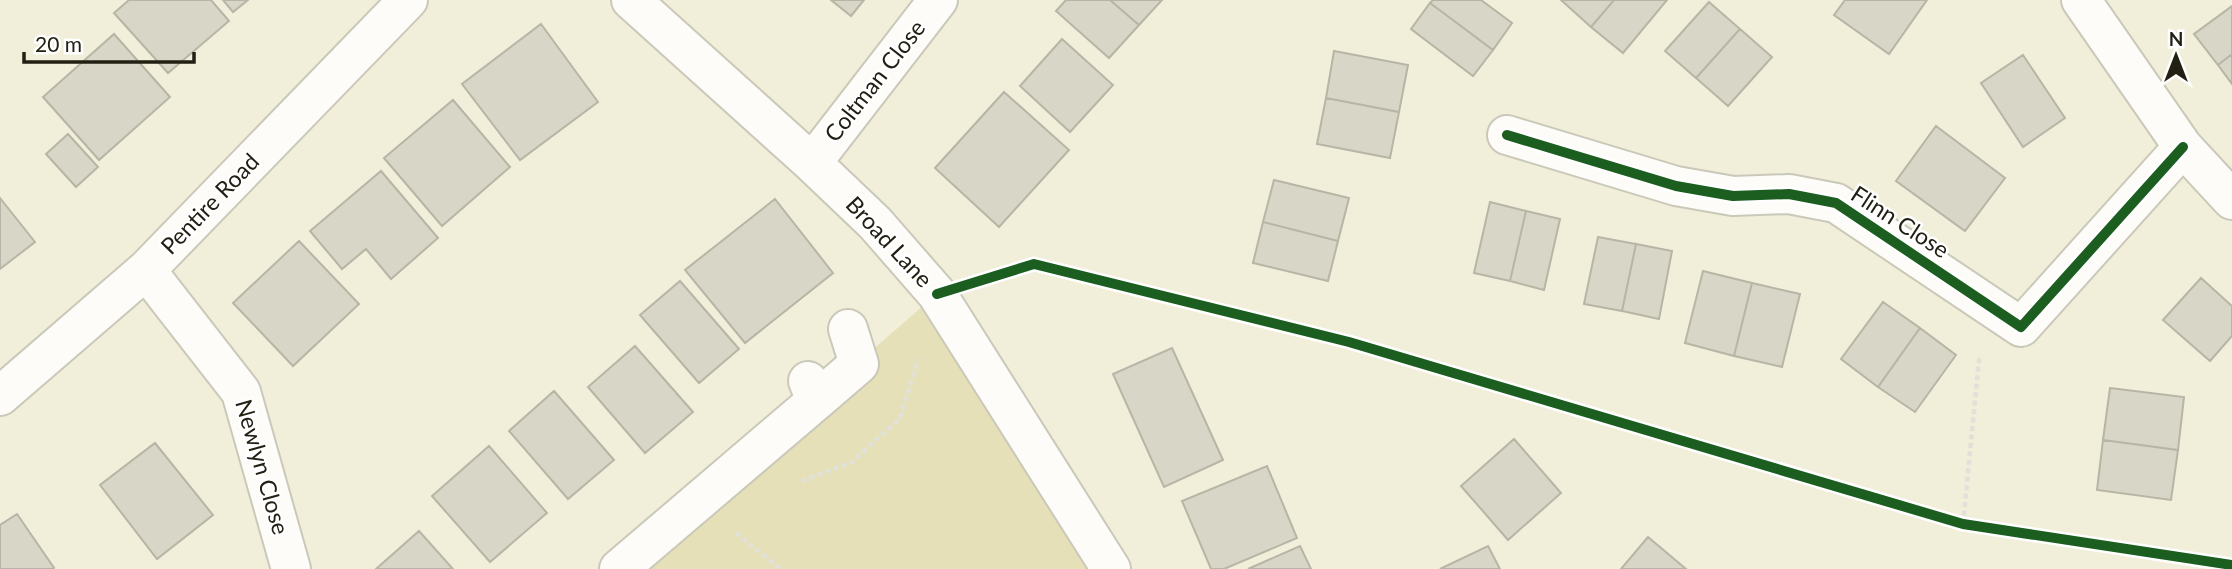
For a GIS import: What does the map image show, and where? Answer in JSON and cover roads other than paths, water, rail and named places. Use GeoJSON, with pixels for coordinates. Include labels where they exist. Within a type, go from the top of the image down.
{"type":"FeatureCollection","features":[{"type":"Feature","properties":{"kind":"street","name":"Pentire Road"},"geometry":{"type":"LineString","coordinates":[[0,396],[146,270],[408,0]]}},
{"type":"Feature","properties":{"kind":"street","name":"Broad Lane"},"geometry":{"type":"LineString","coordinates":[[631,0],[875,223],[937,294],[1111,569]]}},
{"type":"Feature","properties":{"kind":"street","name":"Coltman Close"},"geometry":{"type":"LineString","coordinates":[[812,163],[938,0]]}},
{"type":"Feature","properties":{"kind":"street"},"geometry":{"type":"LineString","coordinates":[[2081,0],[2183,147],[2232,200]]}},
{"type":"Feature","properties":{"kind":"street","name":"Flinn Close"},"geometry":{"type":"LineString","coordinates":[[1507,135],[1676,186],[1734,196],[1789,194],[1836,203],[2021,327],[2183,147]]}},
{"type":"Feature","properties":{"kind":"street","name":"Newlyn Close"},"geometry":{"type":"LineString","coordinates":[[146,270],[241,392],[291,569]]}},
{"type":"Feature","properties":{"kind":"street"},"geometry":{"type":"LineString","coordinates":[[619,569],[738,467],[812,391],[859,364],[848,329]]}}]}
